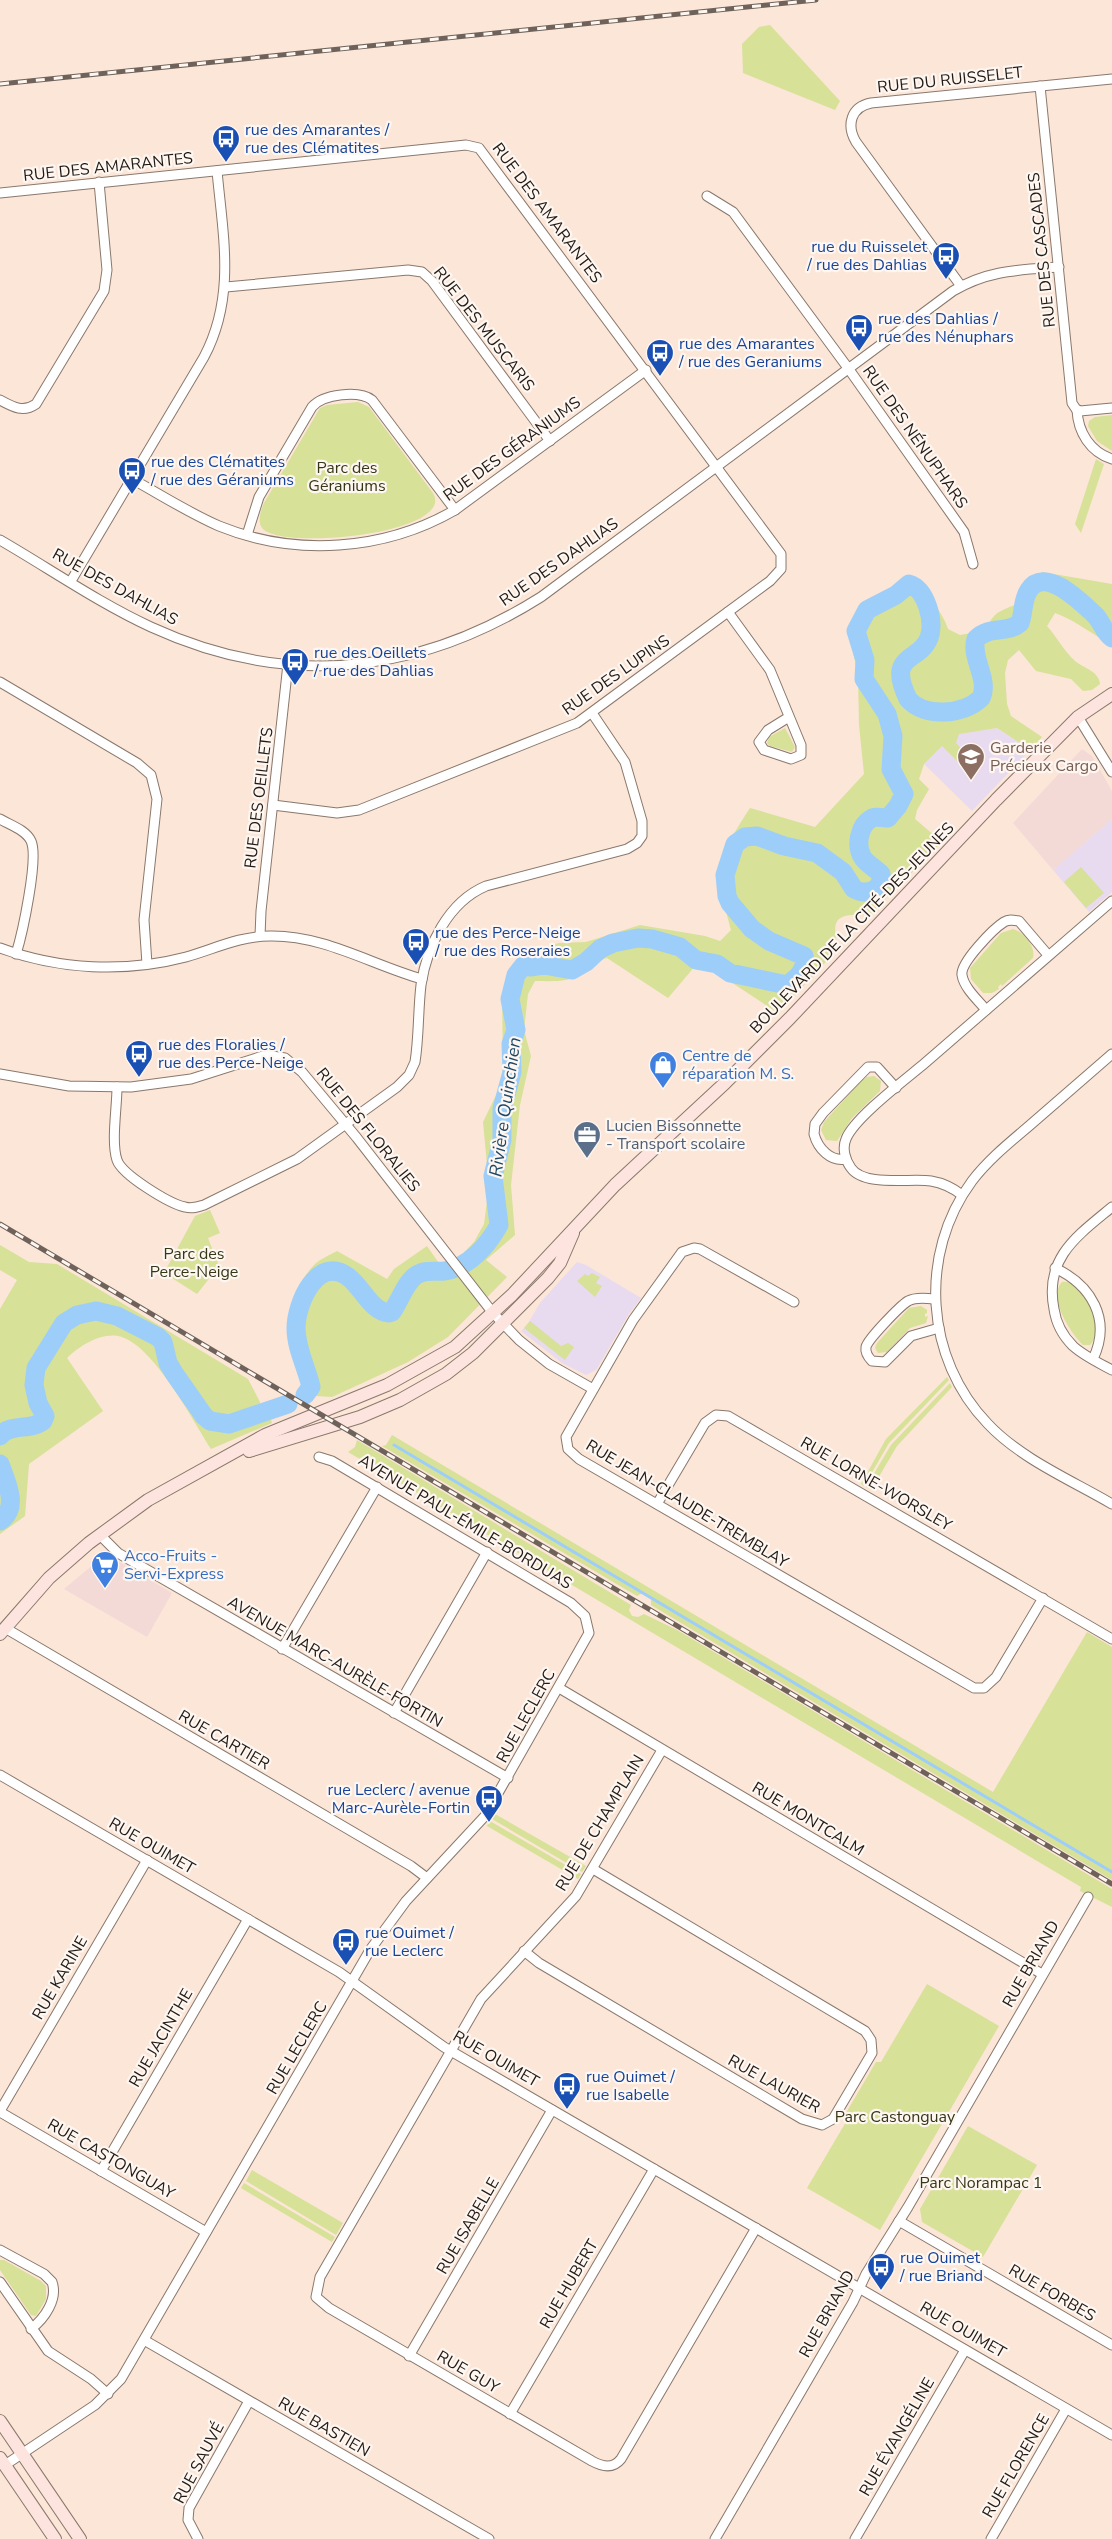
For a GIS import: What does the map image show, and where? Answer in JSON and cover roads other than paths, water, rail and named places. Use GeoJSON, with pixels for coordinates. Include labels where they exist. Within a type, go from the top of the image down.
{"type":"FeatureCollection","features":[{"type":"Feature","properties":{"kind":"main road","name":"BOULEVARD DE LA CITÉ-DES-JEUNES"},"geometry":{"type":"LineString","coordinates":[[2,1631],[49,1578],[100,1535],[148,1500],[265,1436],[354,1400],[420,1369],[455,1348],[512,1296],[551,1251],[615,1185],[790,1018],[996,800],[1078,717],[1112,694]]}},
{"type":"Feature","properties":{"kind":"main road","name":"BOULEVARD DE LA CITÉ-DES-JEUNES"},"geometry":{"type":"LineString","coordinates":[[209,1466],[264,1445],[360,1417],[394,1403],[454,1368],[504,1324],[560,1264],[575,1228]]}},
{"type":"Feature","properties":{"kind":"main road"},"geometry":{"type":"LineString","coordinates":[[0,2421],[80,2539]]}},
{"type":"Feature","properties":{"kind":"main road"},"geometry":{"type":"LineString","coordinates":[[2,2461],[54,2539]]}},
{"type":"Feature","properties":{"kind":"street","name":"RUE DU RUISSELET"},"geometry":{"type":"LineString","coordinates":[[961,286],[856,142],[850,129],[851,119],[858,108],[871,103],[1112,79]]}},
{"type":"Feature","properties":{"kind":"street","name":"RUE DES CASCADES"},"geometry":{"type":"LineString","coordinates":[[1040,86],[1072,402],[1077,410],[1078,422],[1085,438],[1095,450],[1112,459]]}},
{"type":"Feature","properties":{"kind":"street","name":"RUE DES AMARANTES"},"geometry":{"type":"LineString","coordinates":[[0,193],[466,145],[479,148],[717,466]]}},
{"type":"Feature","properties":{"kind":"street"},"geometry":{"type":"LineString","coordinates":[[70,581],[208,349],[222,311],[226,287],[217,171]]}},
{"type":"Feature","properties":{"kind":"street"},"geometry":{"type":"LineString","coordinates":[[0,400],[18,409],[26,409],[36,404],[104,291],[107,270],[99,182]]}},
{"type":"Feature","properties":{"kind":"street","name":"RUE DES NÉNUPHARS"},"geometry":{"type":"LineString","coordinates":[[707,196],[723,204],[733,212],[848,368],[964,532],[974,564]]}},
{"type":"Feature","properties":{"kind":"street","name":"RUE DES DAHLIAS"},"geometry":{"type":"LineString","coordinates":[[0,540],[132,618],[188,642],[250,659],[288,664],[350,664],[395,658],[432,650],[493,625],[553,588],[961,286],[997,272],[1058,267]]}},
{"type":"Feature","properties":{"kind":"street","name":"RUE DES MUSCARIS"},"geometry":{"type":"LineString","coordinates":[[226,287],[243,287],[408,270],[422,272],[432,281],[550,441]]}},
{"type":"Feature","properties":{"kind":"street","name":"RUE DES GÉRANIUMS"},"geometry":{"type":"LineString","coordinates":[[132,479],[199,517],[247,536],[298,545],[350,544],[381,539],[416,528],[454,510],[646,370]]}},
{"type":"Feature","properties":{"kind":"street"},"geometry":{"type":"LineString","coordinates":[[247,536],[261,492],[312,407],[319,401],[328,398],[358,395],[372,400],[454,510]]}},
{"type":"Feature","properties":{"kind":"street"},"geometry":{"type":"LineString","coordinates":[[1077,410],[1112,408]]}},
{"type":"Feature","properties":{"kind":"street","name":"RUE DES LUPINS"},"geometry":{"type":"LineString","coordinates":[[273,805],[337,813],[359,810],[560,731],[592,713],[776,577],[781,568],[782,559],[778,549],[717,466]]}},
{"type":"Feature","properties":{"kind":"street"},"geometry":{"type":"LineString","coordinates":[[728,612],[770,670],[790,717],[802,748],[799,757],[791,760],[764,750],[759,742],[768,730],[790,717]]}},
{"type":"Feature","properties":{"kind":"street","name":"RUE DES OEILLETS"},"geometry":{"type":"LineString","coordinates":[[260,936],[260,911],[288,664]]}},
{"type":"Feature","properties":{"kind":"street"},"geometry":{"type":"LineString","coordinates":[[0,682],[136,763],[154,780],[157,805],[144,920],[147,964]]}},
{"type":"Feature","properties":{"kind":"street"},"geometry":{"type":"LineString","coordinates":[[117,1087],[116,1150],[120,1166],[134,1178],[171,1201],[190,1208],[204,1205],[288,1163],[397,1087],[412,1070],[416,1057],[422,979],[442,924],[461,902],[477,890],[547,868],[627,849],[640,840],[643,825],[628,770],[617,748],[592,713]]}},
{"type":"Feature","properties":{"kind":"street"},"geometry":{"type":"LineString","coordinates":[[1078,717],[1112,772]]}},
{"type":"Feature","properties":{"kind":"street"},"geometry":{"type":"LineString","coordinates":[[0,819],[24,833],[33,847],[25,913],[16,954]]}},
{"type":"Feature","properties":{"kind":"street"},"geometry":{"type":"LineString","coordinates":[[962,1195],[949,1187],[931,1181],[868,1178],[855,1172],[846,1159],[844,1144],[851,1131],[896,1088],[1112,901]]}},
{"type":"Feature","properties":{"kind":"street"},"geometry":{"type":"LineString","coordinates":[[986,1010],[965,983],[962,968],[1001,924],[1009,920],[1019,921],[1031,933],[1048,956]]}},
{"type":"Feature","properties":{"kind":"street"},"geometry":{"type":"LineString","coordinates":[[0,948],[16,954],[56,963],[90,967],[147,964],[178,959],[238,940],[260,936],[309,940],[422,979]]}},
{"type":"Feature","properties":{"kind":"street"},"geometry":{"type":"LineString","coordinates":[[1112,1054],[994,1157],[962,1195],[951,1217],[942,1244],[934,1298],[939,1328],[956,1378],[966,1398],[988,1425],[1018,1449],[1112,1504]]}},
{"type":"Feature","properties":{"kind":"street","name":"RUE DES FLORALIES"},"geometry":{"type":"LineString","coordinates":[[0,1074],[60,1085],[117,1087],[182,1081],[212,1074],[266,1055],[278,1055],[297,1066],[346,1124],[493,1313],[520,1340],[550,1364],[593,1389]]}},
{"type":"Feature","properties":{"kind":"street"},"geometry":{"type":"LineString","coordinates":[[846,1159],[840,1160],[829,1156],[817,1144],[814,1129],[818,1119],[868,1067],[877,1067],[896,1088]]}},
{"type":"Feature","properties":{"kind":"street"},"geometry":{"type":"LineString","coordinates":[[1112,1207],[1073,1241],[1056,1268],[1052,1294],[1057,1322],[1074,1347],[1112,1370]]}},
{"type":"Feature","properties":{"kind":"street","name":"RUE JEAN-CLAUDE-TREMBLAY"},"geometry":{"type":"LineString","coordinates":[[794,1302],[700,1248],[687,1250],[678,1257],[633,1320],[566,1437],[568,1449],[579,1459],[974,1688],[984,1688],[996,1677],[1043,1598]]}},
{"type":"Feature","properties":{"kind":"street"},"geometry":{"type":"LineString","coordinates":[[1056,1268],[1082,1283],[1097,1302],[1102,1319],[1102,1334],[1093,1359]]}},
{"type":"Feature","properties":{"kind":"street"},"geometry":{"type":"LineString","coordinates":[[934,1298],[914,1299],[906,1302],[871,1339],[866,1347],[867,1354],[872,1361],[885,1362],[911,1336],[939,1328]]}},
{"type":"Feature","properties":{"kind":"street","name":"RUE LORNE-WORSLEY"},"geometry":{"type":"LineString","coordinates":[[657,1504],[705,1423],[716,1415],[728,1416],[1112,1639]]}},
{"type":"Feature","properties":{"kind":"street","name":"AVENUE PAUL-ÉMILE-BORDUAS"},"geometry":{"type":"LineString","coordinates":[[319,1457],[328,1458],[571,1603],[582,1611],[588,1622]]}},
{"type":"Feature","properties":{"kind":"street"},"geometry":{"type":"LineString","coordinates":[[282,1649],[377,1487]]}},
{"type":"Feature","properties":{"kind":"street","name":"AVENUE MARC-AURÈLE-FORTIN"},"geometry":{"type":"LineString","coordinates":[[100,1535],[118,1553],[508,1778]]}},
{"type":"Feature","properties":{"kind":"street"},"geometry":{"type":"LineString","coordinates":[[394,1713],[487,1552]]}},
{"type":"Feature","properties":{"kind":"street","name":"RUE LECLERC"},"geometry":{"type":"LineString","coordinates":[[2,2461],[22,2453],[108,2394],[121,2379],[384,1929],[427,1878],[482,1821],[587,1639],[588,1622]]}},
{"type":"Feature","properties":{"kind":"street","name":"RUE CARTIER"},"geometry":{"type":"LineString","coordinates":[[2,1631],[411,1866],[427,1878]]}},
{"type":"Feature","properties":{"kind":"street","name":"RUE MONTCALM"},"geometry":{"type":"LineString","coordinates":[[558,1688],[1042,1974]]}},
{"type":"Feature","properties":{"kind":"street","name":"RUE DE CHAMPLAIN"},"geometry":{"type":"LineString","coordinates":[[452,2051],[481,1999],[572,1901],[593,1869],[662,1750]]}},
{"type":"Feature","properties":{"kind":"street","name":"RUE OUIMET"},"geometry":{"type":"LineString","coordinates":[[0,1776],[248,1919],[352,1982],[452,2051],[1112,2435]]}},
{"type":"Feature","properties":{"kind":"street","name":"RUE KARINE"},"geometry":{"type":"LineString","coordinates":[[0,2112],[147,1860]]}},
{"type":"Feature","properties":{"kind":"street","name":"RUE LAURIER"},"geometry":{"type":"LineString","coordinates":[[524,1951],[539,1964],[802,2119],[817,2125],[825,2124],[833,2119],[872,2053],[871,2040],[865,2031],[593,1869]]}},
{"type":"Feature","properties":{"kind":"street","name":"RUE BRIAND"},"geometry":{"type":"LineString","coordinates":[[715,2539],[1088,1897]]}},
{"type":"Feature","properties":{"kind":"street","name":"RUE JACINTHE"},"geometry":{"type":"LineString","coordinates":[[101,2171],[248,1919]]}},
{"type":"Feature","properties":{"kind":"street","name":"RUE GUY"},"geometry":{"type":"LineString","coordinates":[[452,2051],[328,2262],[316,2288],[316,2297],[322,2304],[409,2356],[598,2464],[608,2466],[618,2463],[756,2228]]}},
{"type":"Feature","properties":{"kind":"street","name":"RUE ISABELLE"},"geometry":{"type":"LineString","coordinates":[[409,2356],[552,2110]]}},
{"type":"Feature","properties":{"kind":"street","name":"RUE CASTONGUAY"},"geometry":{"type":"LineString","coordinates":[[0,2112],[206,2232]]}},
{"type":"Feature","properties":{"kind":"street","name":"RUE HUBERT"},"geometry":{"type":"LineString","coordinates":[[510,2414],[654,2169]]}},
{"type":"Feature","properties":{"kind":"street","name":"RUE FORBES"},"geometry":{"type":"LineString","coordinates":[[899,2222],[1112,2345]]}},
{"type":"Feature","properties":{"kind":"street"},"geometry":{"type":"LineString","coordinates":[[0,2250],[44,2274],[52,2282],[53,2300],[42,2318],[31,2329]]}},
{"type":"Feature","properties":{"kind":"street"},"geometry":{"type":"LineString","coordinates":[[0,2282],[31,2329],[49,2352],[91,2379],[108,2394]]}},
{"type":"Feature","properties":{"kind":"street","name":"RUE BASTIEN"},"geometry":{"type":"LineString","coordinates":[[144,2340],[490,2539]]}},
{"type":"Feature","properties":{"kind":"street","name":"RUE ÉVANGÉLINE"},"geometry":{"type":"LineString","coordinates":[[854,2539],[965,2350]]}},
{"type":"Feature","properties":{"kind":"street","name":"RUE SAUVÉ"},"geometry":{"type":"LineString","coordinates":[[198,2539],[189,2524],[188,2512],[249,2401]]}},
{"type":"Feature","properties":{"kind":"street","name":"RUE FLORENCE"},"geometry":{"type":"LineString","coordinates":[[990,2539],[1066,2409]]}},
{"type":"Feature","properties":{"kind":"waterway","name":"Rivière Quinchien"},"geometry":{"type":"LineString","coordinates":[[305,1395],[311,1387],[296,1336],[297,1318],[304,1295],[318,1277],[326,1272],[336,1271],[347,1276],[371,1303],[382,1311],[389,1313],[392,1312],[408,1284],[415,1276],[426,1272],[454,1269],[462,1265],[477,1254],[499,1225],[493,1176],[502,1140],[502,1109],[512,1072],[511,1044],[516,1030],[510,999],[516,975],[523,966],[544,965],[572,970],[586,962],[600,949],[613,943],[638,938],[652,939],[680,947],[696,960],[717,964],[730,973],[787,985],[803,969],[804,956],[769,941],[752,929],[730,903],[727,896],[725,875],[735,844],[745,837],[757,836],[784,846],[817,853],[843,872],[854,889],[869,892],[877,888],[881,880],[881,874],[863,858],[859,848],[861,831],[872,818],[888,818],[898,806],[904,794],[891,769],[893,736],[887,714],[864,679],[865,660],[856,631],[867,610],[896,595],[909,584],[920,592],[928,606],[931,631],[924,646],[902,666],[902,684],[908,699],[915,705],[934,712],[955,711],[974,704],[981,698],[983,683],[976,654],[976,639],[987,632],[1010,628],[1020,623],[1027,594],[1036,583],[1054,584],[1073,595],[1096,616],[1112,638]]}},
{"type":"Feature","properties":{"kind":"waterway","name":"Rivière Quinchien"},"geometry":{"type":"LineString","coordinates":[[0,1436],[14,1428],[32,1426],[43,1421],[45,1416],[38,1403],[34,1385],[36,1368],[64,1323],[77,1315],[96,1311],[117,1316],[158,1337],[163,1342],[168,1363],[174,1373],[204,1416],[210,1421],[229,1424],[288,1404]]}},
{"type":"Feature","properties":{"kind":"waterway"},"geometry":{"type":"LineString","coordinates":[[394,1445],[1112,1872]]}},
{"type":"Feature","properties":{"kind":"waterway","name":"Rivière Quinchien"},"geometry":{"type":"LineString","coordinates":[[0,1464],[10,1494],[9,1509],[6,1516],[0,1521]]}},
{"type":"Feature","properties":{"kind":"railway"},"geometry":{"type":"LineString","coordinates":[[0,84],[816,0]]}},
{"type":"Feature","properties":{"kind":"railway"},"geometry":{"type":"LineString","coordinates":[[0,1224],[1112,1884]]}},
{"type":"Feature","properties":{"kind":"place","name":"rue des Amarantes / rue des Clématites"},"geometry":{"type":"Point","coordinates":[226,163]}},
{"type":"Feature","properties":{"kind":"place","name":"rue du Ruisselet / rue des Dahlias"},"geometry":{"type":"Point","coordinates":[946,280]}},
{"type":"Feature","properties":{"kind":"place","name":"rue des Dahlias / rue des Nénuphars"},"geometry":{"type":"Point","coordinates":[859,352]}},
{"type":"Feature","properties":{"kind":"place","name":"rue des Amarantes / rue des Geraniums"},"geometry":{"type":"Point","coordinates":[660,377]}},
{"type":"Feature","properties":{"kind":"place","name":"rue des Clématites / rue des Géraniums"},"geometry":{"type":"Point","coordinates":[132,495]}},
{"type":"Feature","properties":{"kind":"place","name":"rue des Oeillets / rue des Dahlias"},"geometry":{"type":"Point","coordinates":[295,686]}},
{"type":"Feature","properties":{"kind":"place","name":"Garderie Précieux Cargo"},"geometry":{"type":"Point","coordinates":[971,781]}},
{"type":"Feature","properties":{"kind":"place","name":"rue des Perce-Neige / rue des Roseraies"},"geometry":{"type":"Point","coordinates":[416,966]}},
{"type":"Feature","properties":{"kind":"place","name":"rue des Floralies / rue des Perce-Neige"},"geometry":{"type":"Point","coordinates":[139,1078]}},
{"type":"Feature","properties":{"kind":"place","name":"Centre de réparation M. S."},"geometry":{"type":"Point","coordinates":[663,1089]}},
{"type":"Feature","properties":{"kind":"place","name":"Lucien Bissonnette - Transport scolaire"},"geometry":{"type":"Point","coordinates":[587,1159]}},
{"type":"Feature","properties":{"kind":"place","name":"Acco-Fruits - Servi-Express"},"geometry":{"type":"Point","coordinates":[105,1589]}},
{"type":"Feature","properties":{"kind":"place","name":"rue Leclerc / avenue Marc-Aurèle-Fortin"},"geometry":{"type":"Point","coordinates":[489,1823]}},
{"type":"Feature","properties":{"kind":"place","name":"rue Ouimet / rue Leclerc"},"geometry":{"type":"Point","coordinates":[346,1966]}},
{"type":"Feature","properties":{"kind":"place","name":"rue Ouimet / rue Isabelle"},"geometry":{"type":"Point","coordinates":[567,2110]}},
{"type":"Feature","properties":{"kind":"place","name":"rue Ouimet / rue Briand"},"geometry":{"type":"Point","coordinates":[881,2291]}},
{"type":"Feature","properties":{"kind":"park label","name":"Parc des Géraniums"},"geometry":{"type":"Point","coordinates":[347,477]}},
{"type":"Feature","properties":{"kind":"park label","name":"Parc des Perce-Neige"},"geometry":{"type":"Point","coordinates":[194,1263]}},
{"type":"Feature","properties":{"kind":"park label","name":"Parc Castonguay"},"geometry":{"type":"Point","coordinates":[895,2117]}},
{"type":"Feature","properties":{"kind":"park label","name":"Parc Norampac 1"},"geometry":{"type":"Point","coordinates":[981,2183]}}]}
